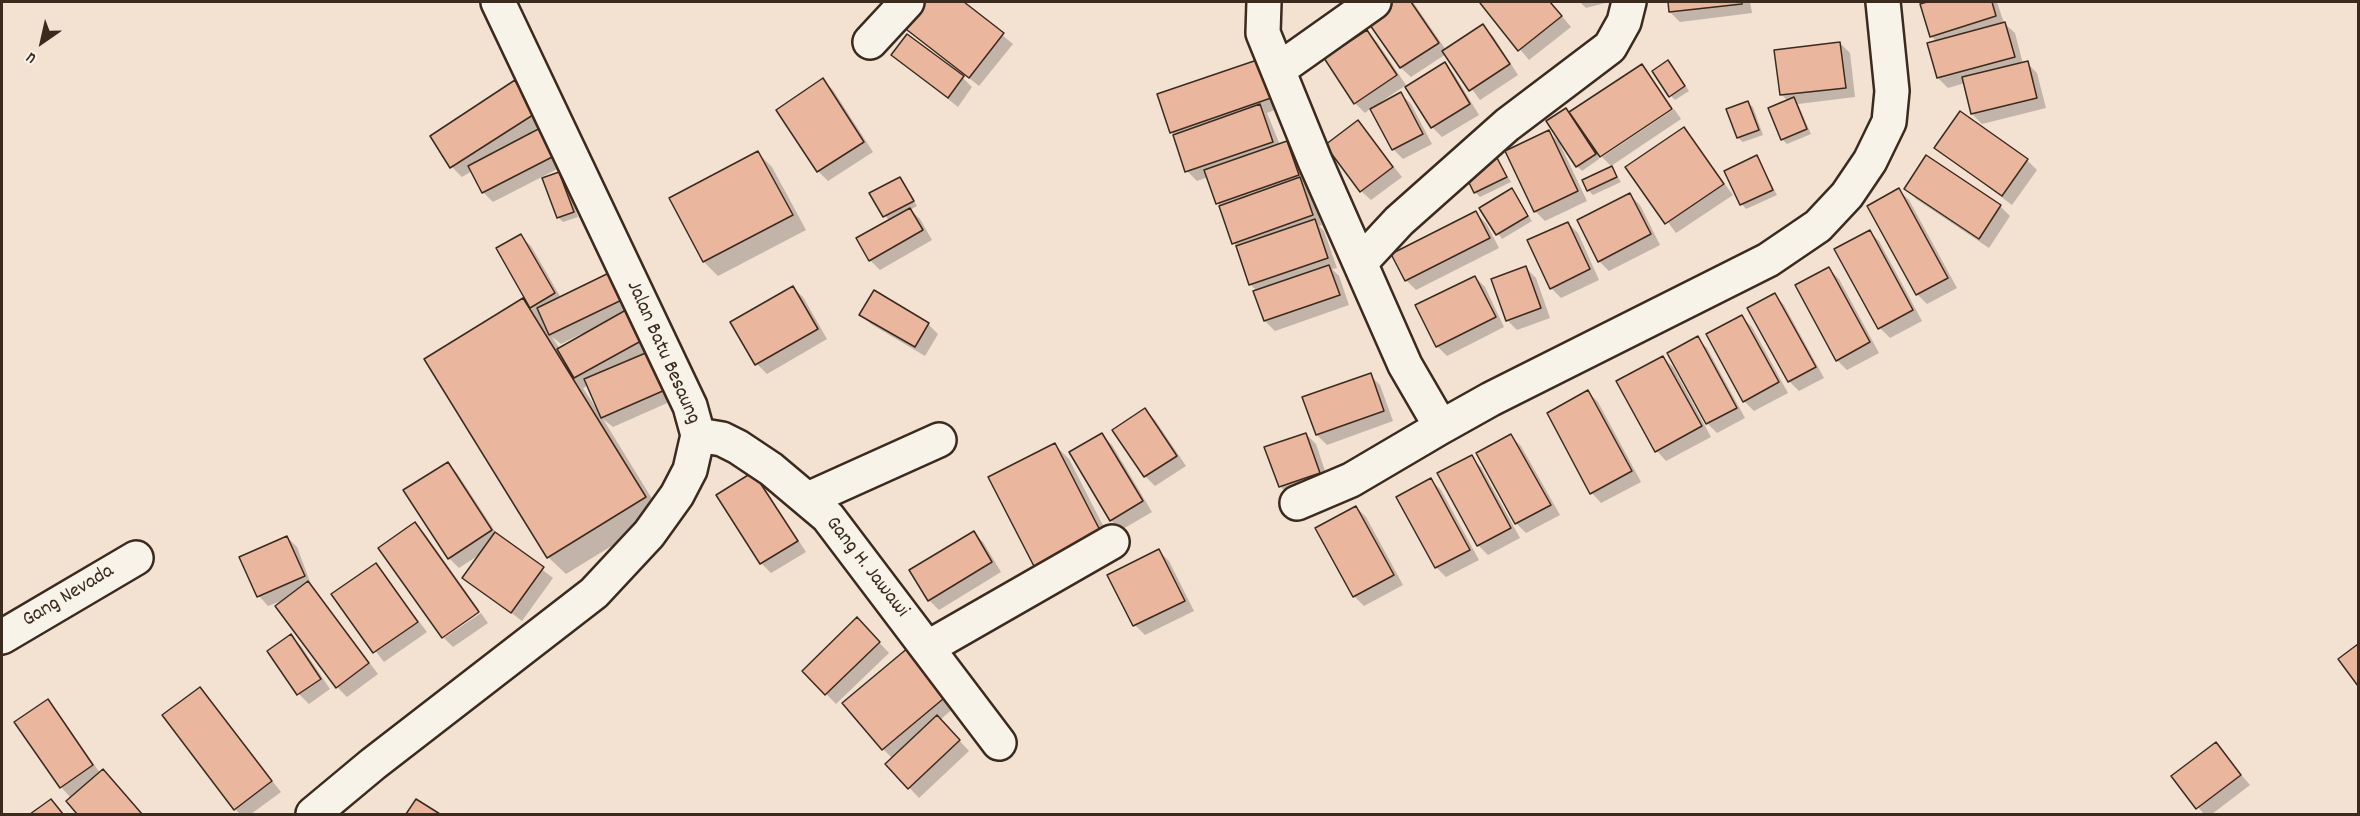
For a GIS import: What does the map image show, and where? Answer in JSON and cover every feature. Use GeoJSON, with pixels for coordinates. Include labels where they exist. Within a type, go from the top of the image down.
{"type":"FeatureCollection","features":[{"type":"Feature","properties":{"kind":"street","name":"Jalan Batu Besaung"},"geometry":{"type":"LineString","coordinates":[[313,814],[373,764],[594,593],[649,534],[677,495],[690,470],[698,435],[690,406],[498,2]]}},
{"type":"Feature","properties":{"kind":"street"},"geometry":{"type":"LineString","coordinates":[[870,42],[907,2]]}},
{"type":"Feature","properties":{"kind":"street"},"geometry":{"type":"LineString","coordinates":[[1264,2],[1263,33],[1278,70],[1405,365],[1442,427]]}},
{"type":"Feature","properties":{"kind":"street"},"geometry":{"type":"LineString","coordinates":[[1278,70],[1374,2]]}},
{"type":"Feature","properties":{"kind":"street"},"geometry":{"type":"LineString","coordinates":[[1360,263],[1399,221],[1507,125],[1610,47],[1624,22],[1629,2]]}},
{"type":"Feature","properties":{"kind":"street"},"geometry":{"type":"LineString","coordinates":[[1297,503],[1350,480],[1491,399],[1768,260],[1818,226],[1847,195],[1870,161],[1889,122],[1892,91],[1883,2]]}},
{"type":"Feature","properties":{"kind":"street","name":"Gang H. Jawawi"},"geometry":{"type":"LineString","coordinates":[[698,435],[722,439],[738,447],[828,517],[999,742]]}},
{"type":"Feature","properties":{"kind":"street"},"geometry":{"type":"LineString","coordinates":[[807,499],[939,440]]}},
{"type":"Feature","properties":{"kind":"street"},"geometry":{"type":"LineString","coordinates":[[927,648],[1112,542]]}},
{"type":"Feature","properties":{"kind":"street","name":"Gang Nevada"},"geometry":{"type":"LineString","coordinates":[[2,637],[136,558]]}},
{"type":"Feature","properties":{"kind":"building"},"geometry":{"type":"Polygon","coordinates":[[[922,2],[964,2],[1004,33],[969,78],[902,26],[922,2]]]}},
{"type":"Feature","properties":{"kind":"building"},"geometry":{"type":"Polygon","coordinates":[[[1383,2],[1411,2],[1439,43],[1400,68],[1363,15],[1383,2]]]}},
{"type":"Feature","properties":{"kind":"building"},"geometry":{"type":"Polygon","coordinates":[[[1550,2],[1562,16],[1518,51],[1480,3],[1550,2]]]}},
{"type":"Feature","properties":{"kind":"building"},"geometry":{"type":"Polygon","coordinates":[[[1668,2],[1742,2],[1742,4],[1669,12],[1668,2]]]}},
{"type":"Feature","properties":{"kind":"building"},"geometry":{"type":"Polygon","coordinates":[[[1927,2],[1992,2],[1996,16],[1930,37],[1920,4],[1927,2]]]}},
{"type":"Feature","properties":{"kind":"building"},"geometry":{"type":"Polygon","coordinates":[[[2005,22],[2015,57],[1937,78],[1927,43],[2005,22]]]}},
{"type":"Feature","properties":{"kind":"building"},"geometry":{"type":"Polygon","coordinates":[[[1483,24],[1510,64],[1469,91],[1442,51],[1483,24]]]}},
{"type":"Feature","properties":{"kind":"building"},"geometry":{"type":"Polygon","coordinates":[[[1367,30],[1397,75],[1354,104],[1324,58],[1367,30]]]}},
{"type":"Feature","properties":{"kind":"building"},"geometry":{"type":"Polygon","coordinates":[[[907,34],[964,76],[948,98],[891,55],[907,34]]]}},
{"type":"Feature","properties":{"kind":"building"},"geometry":{"type":"Polygon","coordinates":[[[1840,42],[1846,88],[1780,95],[1774,50],[1840,42]]]}},
{"type":"Feature","properties":{"kind":"building"},"geometry":{"type":"Polygon","coordinates":[[[1257,60],[1271,98],[1170,133],[1157,94],[1257,60]]]}},
{"type":"Feature","properties":{"kind":"building"},"geometry":{"type":"Polygon","coordinates":[[[1668,60],[1685,86],[1669,97],[1652,71],[1668,60]]]}},
{"type":"Feature","properties":{"kind":"building"},"geometry":{"type":"Polygon","coordinates":[[[2028,61],[2037,98],[1971,114],[1962,77],[2028,61]]]}},
{"type":"Feature","properties":{"kind":"building"},"geometry":{"type":"Polygon","coordinates":[[[1445,62],[1470,104],[1431,128],[1405,87],[1445,62]]]}},
{"type":"Feature","properties":{"kind":"building"},"geometry":{"type":"Polygon","coordinates":[[[1642,64],[1672,109],[1600,157],[1569,112],[1642,64]]]}},
{"type":"Feature","properties":{"kind":"building"},"geometry":{"type":"Polygon","coordinates":[[[823,78],[864,142],[817,172],[776,110],[823,78]]]}},
{"type":"Feature","properties":{"kind":"building"},"geometry":{"type":"Polygon","coordinates":[[[515,80],[536,113],[450,168],[430,136],[515,80]]]}},
{"type":"Feature","properties":{"kind":"building"},"geometry":{"type":"Polygon","coordinates":[[[1401,92],[1423,134],[1392,150],[1370,109],[1401,92]]]}},
{"type":"Feature","properties":{"kind":"building"},"geometry":{"type":"Polygon","coordinates":[[[1794,97],[1807,129],[1781,140],[1768,108],[1794,97]]]}},
{"type":"Feature","properties":{"kind":"building"},"geometry":{"type":"Polygon","coordinates":[[[1748,101],[1759,130],[1737,138],[1726,109],[1748,101]]]}},
{"type":"Feature","properties":{"kind":"building"},"geometry":{"type":"Polygon","coordinates":[[[1260,104],[1273,142],[1185,172],[1173,135],[1260,104]]]}},
{"type":"Feature","properties":{"kind":"building"},"geometry":{"type":"Polygon","coordinates":[[[1566,108],[1596,154],[1576,167],[1546,121],[1566,108]]]}},
{"type":"Feature","properties":{"kind":"building"},"geometry":{"type":"Polygon","coordinates":[[[1960,111],[2028,159],[2002,196],[1934,148],[1960,111]]]}},
{"type":"Feature","properties":{"kind":"building"},"geometry":{"type":"Polygon","coordinates":[[[1358,120],[1393,167],[1360,192],[1325,145],[1358,120]]]}},
{"type":"Feature","properties":{"kind":"building"},"geometry":{"type":"Polygon","coordinates":[[[544,126],[558,154],[482,193],[468,166],[544,126]]]}},
{"type":"Feature","properties":{"kind":"building"},"geometry":{"type":"Polygon","coordinates":[[[1684,127],[1724,184],[1665,224],[1625,167],[1684,127]]]}},
{"type":"Feature","properties":{"kind":"building"},"geometry":{"type":"Polygon","coordinates":[[[1549,130],[1578,191],[1534,212],[1505,151],[1549,130]]]}},
{"type":"Feature","properties":{"kind":"building"},"geometry":{"type":"Polygon","coordinates":[[[1287,141],[1299,175],[1216,204],[1204,170],[1287,141]]]}},
{"type":"Feature","properties":{"kind":"building"},"geometry":{"type":"Polygon","coordinates":[[[758,151],[793,215],[703,262],[669,198],[758,151]]]}},
{"type":"Feature","properties":{"kind":"building"},"geometry":{"type":"Polygon","coordinates":[[[1495,154],[1507,177],[1474,193],[1463,170],[1495,154]]]}},
{"type":"Feature","properties":{"kind":"building"},"geometry":{"type":"Polygon","coordinates":[[[1757,155],[1773,190],[1740,205],[1724,171],[1757,155]]]}},
{"type":"Feature","properties":{"kind":"building"},"geometry":{"type":"Polygon","coordinates":[[[1926,155],[2001,205],[1979,239],[1904,189],[1926,155]]]}},
{"type":"Feature","properties":{"kind":"building"},"geometry":{"type":"Polygon","coordinates":[[[1612,166],[1617,177],[1587,191],[1582,180],[1612,166]]]}},
{"type":"Feature","properties":{"kind":"building"},"geometry":{"type":"Polygon","coordinates":[[[559,172],[574,212],[557,218],[542,178],[559,172]]]}},
{"type":"Feature","properties":{"kind":"building"},"geometry":{"type":"Polygon","coordinates":[[[900,177],[914,201],[883,217],[869,193],[900,177]]]}},
{"type":"Feature","properties":{"kind":"building"},"geometry":{"type":"Polygon","coordinates":[[[1300,177],[1313,215],[1232,244],[1219,206],[1300,177]]]}},
{"type":"Feature","properties":{"kind":"building"},"geometry":{"type":"Polygon","coordinates":[[[1512,188],[1528,216],[1496,235],[1479,208],[1512,188]]]}},
{"type":"Feature","properties":{"kind":"building"},"geometry":{"type":"Polygon","coordinates":[[[1899,188],[1948,278],[1916,295],[1867,206],[1899,188]]]}},
{"type":"Feature","properties":{"kind":"building"},"geometry":{"type":"Polygon","coordinates":[[[1630,193],[1651,234],[1598,262],[1577,220],[1630,193]]]}},
{"type":"Feature","properties":{"kind":"building"},"geometry":{"type":"Polygon","coordinates":[[[910,208],[923,230],[869,261],[856,238],[910,208]]]}},
{"type":"Feature","properties":{"kind":"building"},"geometry":{"type":"Polygon","coordinates":[[[1476,211],[1490,238],[1405,281],[1391,254],[1476,211]]]}},
{"type":"Feature","properties":{"kind":"building"},"geometry":{"type":"Polygon","coordinates":[[[1315,219],[1328,258],[1249,285],[1236,246],[1315,219]]]}},
{"type":"Feature","properties":{"kind":"building"},"geometry":{"type":"Polygon","coordinates":[[[1568,222],[1590,269],[1550,289],[1527,240],[1568,222]]]}},
{"type":"Feature","properties":{"kind":"building"},"geometry":{"type":"Polygon","coordinates":[[[1870,230],[1913,310],[1878,329],[1834,249],[1870,230]]]}},
{"type":"Feature","properties":{"kind":"building"},"geometry":{"type":"Polygon","coordinates":[[[521,234],[555,293],[530,308],[496,248],[521,234]]]}},
{"type":"Feature","properties":{"kind":"building"},"geometry":{"type":"Polygon","coordinates":[[[1329,265],[1340,295],[1264,321],[1253,291],[1329,265]]]}},
{"type":"Feature","properties":{"kind":"building"},"geometry":{"type":"Polygon","coordinates":[[[1526,266],[1541,308],[1506,321],[1491,279],[1526,266]]]}},
{"type":"Feature","properties":{"kind":"building"},"geometry":{"type":"Polygon","coordinates":[[[1829,267],[1870,342],[1836,361],[1795,285],[1829,267]]]}},
{"type":"Feature","properties":{"kind":"building"},"geometry":{"type":"Polygon","coordinates":[[[615,270],[628,297],[549,335],[537,308],[615,270]]]}},
{"type":"Feature","properties":{"kind":"building"},"geometry":{"type":"Polygon","coordinates":[[[1475,276],[1496,317],[1436,347],[1415,305],[1475,276]]]}},
{"type":"Feature","properties":{"kind":"building"},"geometry":{"type":"Polygon","coordinates":[[[793,286],[818,329],[755,365],[730,322],[793,286]]]}},
{"type":"Feature","properties":{"kind":"building"},"geometry":{"type":"Polygon","coordinates":[[[874,290],[929,323],[915,347],[859,315],[874,290]]]}},
{"type":"Feature","properties":{"kind":"building"},"geometry":{"type":"Polygon","coordinates":[[[1775,293],[1816,367],[1788,382],[1747,308],[1775,293]]]}},
{"type":"Feature","properties":{"kind":"building"},"geometry":{"type":"Polygon","coordinates":[[[523,298],[646,497],[547,558],[424,359],[523,298]]]}},
{"type":"Feature","properties":{"kind":"building"},"geometry":{"type":"Polygon","coordinates":[[[633,306],[650,336],[574,378],[557,349],[633,306]]]}},
{"type":"Feature","properties":{"kind":"building"},"geometry":{"type":"Polygon","coordinates":[[[1742,315],[1779,382],[1743,402],[1706,334],[1742,315]]]}},
{"type":"Feature","properties":{"kind":"building"},"geometry":{"type":"Polygon","coordinates":[[[1698,336],[1737,408],[1706,424],[1667,353],[1698,336]]]}},
{"type":"Feature","properties":{"kind":"building"},"geometry":{"type":"Polygon","coordinates":[[[648,352],[665,390],[601,418],[584,379],[648,352]]]}},
{"type":"Feature","properties":{"kind":"building"},"geometry":{"type":"Polygon","coordinates":[[[1663,356],[1702,426],[1655,452],[1616,381],[1663,356]]]}},
{"type":"Feature","properties":{"kind":"building"},"geometry":{"type":"Polygon","coordinates":[[[1371,373],[1384,411],[1316,435],[1302,397],[1371,373]]]}},
{"type":"Feature","properties":{"kind":"building"},"geometry":{"type":"Polygon","coordinates":[[[1588,390],[1632,471],[1590,494],[1547,413],[1588,390]]]}},
{"type":"Feature","properties":{"kind":"building"},"geometry":{"type":"Polygon","coordinates":[[[1145,408],[1177,456],[1144,477],[1112,430],[1145,408]]]}},
{"type":"Feature","properties":{"kind":"building"},"geometry":{"type":"Polygon","coordinates":[[[1102,433],[1143,501],[1110,521],[1069,452],[1102,433]]]}},
{"type":"Feature","properties":{"kind":"building"},"geometry":{"type":"Polygon","coordinates":[[[1306,433],[1320,473],[1279,487],[1264,447],[1306,433]]]}},
{"type":"Feature","properties":{"kind":"building"},"geometry":{"type":"Polygon","coordinates":[[[1511,434],[1551,505],[1515,524],[1476,453],[1511,434]]]}},
{"type":"Feature","properties":{"kind":"building"},"geometry":{"type":"Polygon","coordinates":[[[1055,443],[1105,540],[1038,574],[988,477],[1055,443]]]}},
{"type":"Feature","properties":{"kind":"building"},"geometry":{"type":"Polygon","coordinates":[[[1472,455],[1511,528],[1477,546],[1437,473],[1472,455]]]}},
{"type":"Feature","properties":{"kind":"building"},"geometry":{"type":"Polygon","coordinates":[[[448,462],[492,530],[448,559],[403,490],[448,462]]]}},
{"type":"Feature","properties":{"kind":"building"},"geometry":{"type":"Polygon","coordinates":[[[753,472],[798,541],[760,564],[716,495],[753,472]]]}},
{"type":"Feature","properties":{"kind":"building"},"geometry":{"type":"Polygon","coordinates":[[[1431,478],[1470,550],[1435,568],[1396,497],[1431,478]]]}},
{"type":"Feature","properties":{"kind":"building"},"geometry":{"type":"Polygon","coordinates":[[[1356,506],[1394,575],[1353,597],[1315,528],[1356,506]]]}},
{"type":"Feature","properties":{"kind":"building"},"geometry":{"type":"Polygon","coordinates":[[[415,522],[479,612],[442,638],[378,548],[415,522]]]}},
{"type":"Feature","properties":{"kind":"building"},"geometry":{"type":"Polygon","coordinates":[[[974,531],[992,562],[928,601],[909,570],[974,531]]]}},
{"type":"Feature","properties":{"kind":"building"},"geometry":{"type":"Polygon","coordinates":[[[495,532],[544,567],[511,613],[462,578],[495,532]]]}},
{"type":"Feature","properties":{"kind":"building"},"geometry":{"type":"Polygon","coordinates":[[[287,536],[305,576],[257,597],[239,557],[287,536]]]}},
{"type":"Feature","properties":{"kind":"building"},"geometry":{"type":"Polygon","coordinates":[[[1159,549],[1185,601],[1133,626],[1107,575],[1159,549]]]}},
{"type":"Feature","properties":{"kind":"building"},"geometry":{"type":"Polygon","coordinates":[[[376,563],[418,622],[373,653],[331,594],[376,563]]]}},
{"type":"Feature","properties":{"kind":"building"},"geometry":{"type":"Polygon","coordinates":[[[308,581],[369,663],[336,688],[275,606],[308,581]]]}},
{"type":"Feature","properties":{"kind":"building"},"geometry":{"type":"Polygon","coordinates":[[[857,617],[880,642],[825,695],[802,671],[857,617]]]}},
{"type":"Feature","properties":{"kind":"building"},"geometry":{"type":"Polygon","coordinates":[[[291,634],[321,679],[297,695],[267,651],[291,634]]]}},
{"type":"Feature","properties":{"kind":"building"},"geometry":{"type":"Polygon","coordinates":[[[2358,644],[2358,686],[2338,659],[2358,644]]]}},
{"type":"Feature","properties":{"kind":"building"},"geometry":{"type":"Polygon","coordinates":[[[909,647],[949,694],[882,750],[842,703],[909,647]]]}},
{"type":"Feature","properties":{"kind":"building"},"geometry":{"type":"Polygon","coordinates":[[[200,687],[272,781],[234,810],[162,715],[200,687]]]}},
{"type":"Feature","properties":{"kind":"building"},"geometry":{"type":"Polygon","coordinates":[[[48,699],[93,765],[60,788],[14,722],[48,699]]]}},
{"type":"Feature","properties":{"kind":"building"},"geometry":{"type":"Polygon","coordinates":[[[937,715],[960,740],[908,789],[885,764],[937,715]]]}},
{"type":"Feature","properties":{"kind":"building"},"geometry":{"type":"Polygon","coordinates":[[[2216,742],[2241,775],[2196,809],[2171,776],[2216,742]]]}},
{"type":"Feature","properties":{"kind":"building"},"geometry":{"type":"Polygon","coordinates":[[[103,769],[142,814],[77,814],[66,801],[103,769]]]}},
{"type":"Feature","properties":{"kind":"building"},"geometry":{"type":"Polygon","coordinates":[[[51,799],[63,814],[30,814],[51,799]]]}},
{"type":"Feature","properties":{"kind":"building"},"geometry":{"type":"Polygon","coordinates":[[[416,799],[440,814],[406,814],[416,799]]]}}]}
